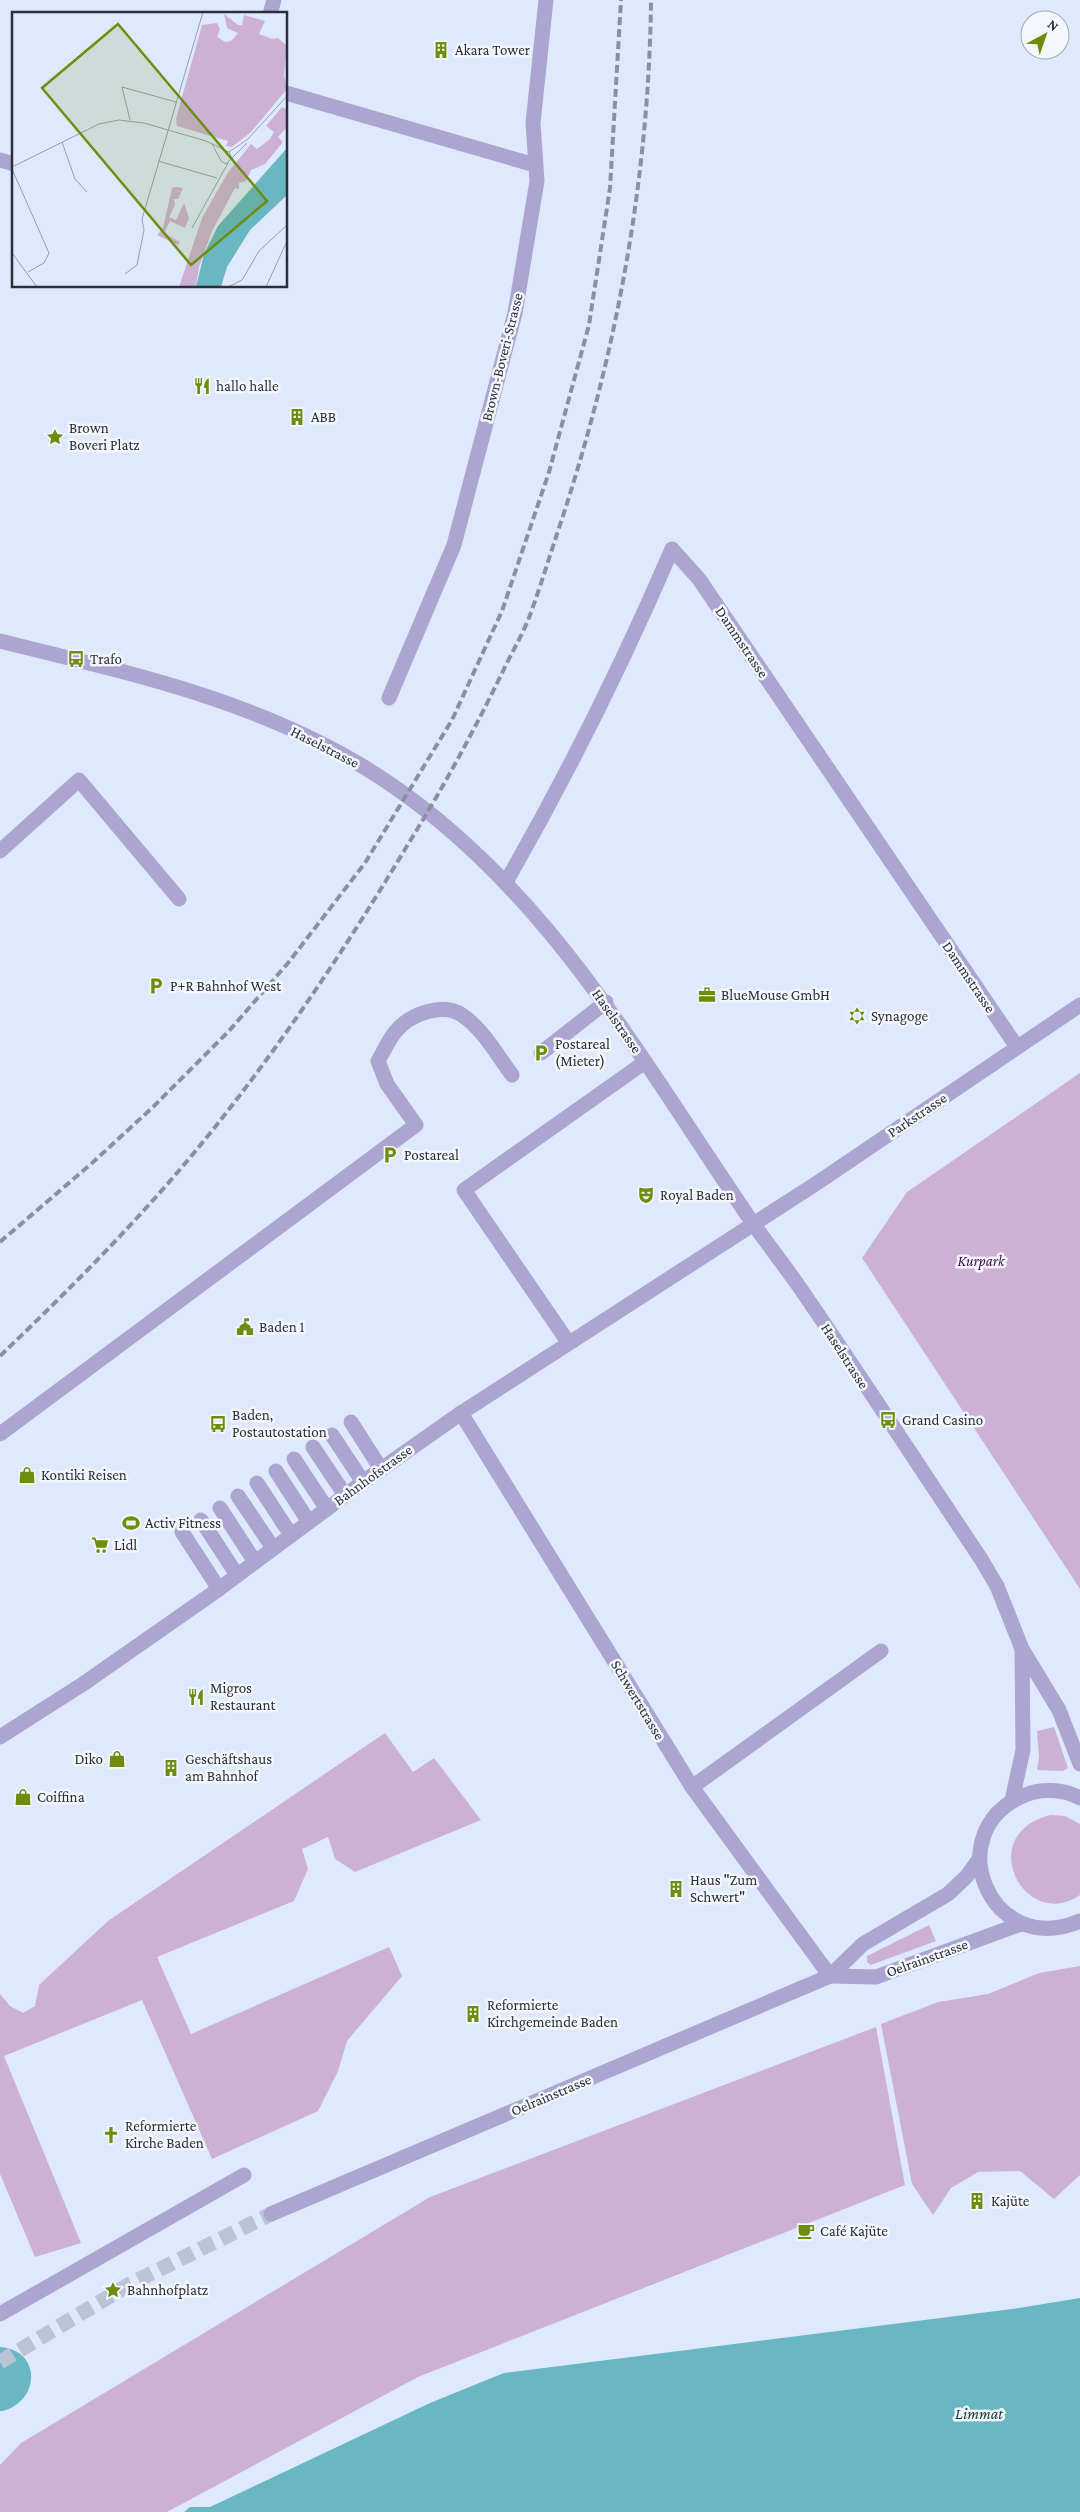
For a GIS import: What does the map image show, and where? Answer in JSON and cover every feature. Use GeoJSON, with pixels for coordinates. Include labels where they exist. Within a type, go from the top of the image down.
{"type":"FeatureCollection","features":[{"type":"Feature","properties":{"kind":"street","name":"Brown-Boveri-Strasse"},"geometry":{"type":"LineString","coordinates":[[389,698],[454,545],[515,313],[537,181],[533,123],[546,0]]}},
{"type":"Feature","properties":{"kind":"street"},"geometry":{"type":"LineString","coordinates":[[288,94],[536,165]]}},
{"type":"Feature","properties":{"kind":"street","name":"Dammstrasse"},"geometry":{"type":"LineString","coordinates":[[506,882],[586,737],[643,617],[672,549],[699,579],[1017,1047]]}},
{"type":"Feature","properties":{"kind":"street","name":"Haselstrasse"},"geometry":{"type":"LineString","coordinates":[[0,641],[76,659],[221,700],[294,731],[362,766],[417,802],[460,838],[506,882],[606,1002],[753,1224],[797,1284],[981,1560],[997,1586],[1022,1649],[1059,1710],[1080,1764]]}},
{"type":"Feature","properties":{"kind":"street"},"geometry":{"type":"LineString","coordinates":[[0,850],[79,780],[179,899]]}},
{"type":"Feature","properties":{"kind":"street"},"geometry":{"type":"LineString","coordinates":[[541,1053],[606,1002]]}},
{"type":"Feature","properties":{"kind":"street","name":"Parkstrasse"},"geometry":{"type":"LineString","coordinates":[[753,1224],[1080,1005]]}},
{"type":"Feature","properties":{"kind":"street"},"geometry":{"type":"LineString","coordinates":[[0,1434],[416,1125],[387,1084],[378,1061],[396,1031],[415,1015],[443,1010],[461,1014],[475,1027],[512,1075]]}},
{"type":"Feature","properties":{"kind":"street"},"geometry":{"type":"LineString","coordinates":[[568,1342],[464,1190],[645,1062]]}},
{"type":"Feature","properties":{"kind":"street","name":"Bahnhofstrasse"},"geometry":{"type":"LineString","coordinates":[[0,1737],[83,1684],[219,1589],[380,1469],[461,1413],[753,1224]]}},
{"type":"Feature","properties":{"kind":"street","name":"Schwertstrasse"},"geometry":{"type":"LineString","coordinates":[[461,1413],[692,1787],[830,1976]]}},
{"type":"Feature","properties":{"kind":"street"},"geometry":{"type":"LineString","coordinates":[[351,1422],[380,1469]]}},
{"type":"Feature","properties":{"kind":"street"},"geometry":{"type":"LineString","coordinates":[[332,1435],[363,1482]]}},
{"type":"Feature","properties":{"kind":"street"},"geometry":{"type":"LineString","coordinates":[[313,1447],[345,1495]]}},
{"type":"Feature","properties":{"kind":"street"},"geometry":{"type":"LineString","coordinates":[[294,1459],[327,1508]]}},
{"type":"Feature","properties":{"kind":"street"},"geometry":{"type":"LineString","coordinates":[[276,1471],[309,1522]]}},
{"type":"Feature","properties":{"kind":"street"},"geometry":{"type":"LineString","coordinates":[[257,1483],[291,1535]]}},
{"type":"Feature","properties":{"kind":"street"},"geometry":{"type":"LineString","coordinates":[[238,1496],[273,1548]]}},
{"type":"Feature","properties":{"kind":"street"},"geometry":{"type":"LineString","coordinates":[[220,1508],[255,1562]]}},
{"type":"Feature","properties":{"kind":"street"},"geometry":{"type":"LineString","coordinates":[[201,1520],[237,1575]]}},
{"type":"Feature","properties":{"kind":"street"},"geometry":{"type":"LineString","coordinates":[[182,1532],[219,1589]]}},
{"type":"Feature","properties":{"kind":"street","name":"Haselstrasse"},"geometry":{"type":"LineString","coordinates":[[1012,1800],[1023,1750],[1022,1649]]}},
{"type":"Feature","properties":{"kind":"street"},"geometry":{"type":"LineString","coordinates":[[692,1787],[881,1651]]}},
{"type":"Feature","properties":{"kind":"street"},"geometry":{"type":"LineString","coordinates":[[1080,1798],[1055,1790],[1033,1791],[1012,1800],[995,1815],[983,1836],[978,1859],[982,1879],[990,1897],[1003,1913],[1020,1924],[1042,1929],[1065,1927],[1080,1921]]}},
{"type":"Feature","properties":{"kind":"street","name":"Oelrainstrasse"},"geometry":{"type":"LineString","coordinates":[[272,2214],[830,1976],[863,1944],[935,1903],[958,1886],[978,1859]]}},
{"type":"Feature","properties":{"kind":"street","name":"Oelrainstrasse"},"geometry":{"type":"LineString","coordinates":[[830,1976],[876,1977],[1020,1924]]}},
{"type":"Feature","properties":{"kind":"street"},"geometry":{"type":"LineString","coordinates":[[0,2314],[244,2175]]}},
{"type":"Feature","properties":{"kind":"green space","name":"Kurpark"},"geometry":{"type":"Polygon","coordinates":[[[1080,1073],[1080,1589],[862,1258],[907,1192],[1080,1073]]]}},
{"type":"Feature","properties":{"kind":"green space"},"geometry":{"type":"Polygon","coordinates":[[[1054,1727],[1068,1768],[1063,1771],[1037,1770],[1039,1757],[1037,1731],[1054,1727]]]}},
{"type":"Feature","properties":{"kind":"green space"},"geometry":{"type":"Polygon","coordinates":[[[385,1733],[413,1772],[434,1758],[481,1820],[355,1872],[335,1859],[328,1837],[302,1849],[308,1869],[294,1901],[157,1957],[191,2034],[389,1947],[402,1976],[347,2041],[338,2071],[318,2111],[212,2159],[142,2000],[4,2056],[81,2243],[35,2257],[0,2174],[0,1994],[10,2006],[23,2013],[35,2006],[39,1985],[108,1921],[385,1733]]]}},
{"type":"Feature","properties":{"kind":"green space"},"geometry":{"type":"Polygon","coordinates":[[[1050,1815],[1065,1816],[1080,1824],[1080,1895],[1060,1903],[1041,1901],[1026,1892],[1016,1877],[1011,1859],[1014,1841],[1027,1826],[1050,1815]]]}},
{"type":"Feature","properties":{"kind":"green space"},"geometry":{"type":"Polygon","coordinates":[[[929,1925],[936,1941],[871,1965],[867,1962],[867,1956],[929,1925]]]}},
{"type":"Feature","properties":{"kind":"green space"},"geometry":{"type":"Polygon","coordinates":[[[1080,1966],[1080,2175],[1054,2199],[1020,2171],[978,2172],[951,2188],[933,2215],[912,2184],[881,2024],[938,2002],[988,1994],[1039,1973],[1080,1966]]]}},
{"type":"Feature","properties":{"kind":"green space"},"geometry":{"type":"Polygon","coordinates":[[[876,2027],[905,2185],[418,2377],[167,2512],[0,2512],[0,2465],[21,2443],[430,2197],[876,2027]]]}},
{"type":"Feature","properties":{"kind":"water","name":"Limmat"},"geometry":{"type":"Polygon","coordinates":[[[1080,2298],[1080,2512],[184,2512],[190,2507],[210,2507],[430,2403],[504,2373],[1019,2308],[1080,2298]]]}},
{"type":"Feature","properties":{"kind":"water"},"geometry":{"type":"Polygon","coordinates":[[[0,2347],[13,2350],[23,2357],[29,2366],[31,2376],[30,2387],[24,2397],[15,2405],[3,2411],[0,2411],[0,2347]]]}},
{"type":"Feature","properties":{"kind":"tunnel"},"geometry":{"type":"LineString","coordinates":[[0,2362],[130,2284],[271,2214]]}},
{"type":"Feature","properties":{"kind":"railway"},"geometry":{"type":"LineString","coordinates":[[0,1242],[91,1164],[153,1107],[229,1031],[288,963],[365,863],[452,720],[502,611],[549,472],[589,325],[610,188],[621,0]]}},
{"type":"Feature","properties":{"kind":"railway"},"geometry":{"type":"LineString","coordinates":[[0,1356],[77,1281],[175,1175],[227,1112],[283,1037],[336,960],[423,820],[470,736],[521,636],[537,595],[578,469],[612,337],[636,203],[644,136],[651,0]]}},
{"type":"Feature","properties":{"kind":"place","name":"Akara Tower"},"geometry":{"type":"Point","coordinates":[441,50]}},
{"type":"Feature","properties":{"kind":"place","name":"hallo halle"},"geometry":{"type":"Point","coordinates":[202,386]}},
{"type":"Feature","properties":{"kind":"place","name":"ABB"},"geometry":{"type":"Point","coordinates":[297,417]}},
{"type":"Feature","properties":{"kind":"place","name":"Brown Boveri Platz"},"geometry":{"type":"Point","coordinates":[55,437]}},
{"type":"Feature","properties":{"kind":"place","name":"Trafo"},"geometry":{"type":"Point","coordinates":[76,659]}},
{"type":"Feature","properties":{"kind":"place","name":"P+R Bahnhof West"},"geometry":{"type":"Point","coordinates":[156,986]}},
{"type":"Feature","properties":{"kind":"place","name":"BlueMouse GmbH"},"geometry":{"type":"Point","coordinates":[707,995]}},
{"type":"Feature","properties":{"kind":"place","name":"Synagoge"},"geometry":{"type":"Point","coordinates":[857,1016]}},
{"type":"Feature","properties":{"kind":"place","name":"Postareal (Mieter)"},"geometry":{"type":"Point","coordinates":[541,1053]}},
{"type":"Feature","properties":{"kind":"place","name":"Postareal"},"geometry":{"type":"Point","coordinates":[390,1155]}},
{"type":"Feature","properties":{"kind":"place","name":"Royal Baden"},"geometry":{"type":"Point","coordinates":[646,1195]}},
{"type":"Feature","properties":{"kind":"place","name":"Baden 1"},"geometry":{"type":"Point","coordinates":[245,1327]}},
{"type":"Feature","properties":{"kind":"place","name":"Grand Casino"},"geometry":{"type":"Point","coordinates":[888,1420]}},
{"type":"Feature","properties":{"kind":"place","name":"Baden, Postautostation"},"geometry":{"type":"Point","coordinates":[218,1424]}},
{"type":"Feature","properties":{"kind":"place","name":"Kontiki Reisen"},"geometry":{"type":"Point","coordinates":[27,1475]}},
{"type":"Feature","properties":{"kind":"place","name":"Activ Fitness"},"geometry":{"type":"Point","coordinates":[131,1523]}},
{"type":"Feature","properties":{"kind":"place","name":"Lidl"},"geometry":{"type":"Point","coordinates":[100,1545]}},
{"type":"Feature","properties":{"kind":"place","name":"Migros Restaurant"},"geometry":{"type":"Point","coordinates":[196,1697]}},
{"type":"Feature","properties":{"kind":"place","name":"Diko"},"geometry":{"type":"Point","coordinates":[117,1759]}},
{"type":"Feature","properties":{"kind":"place","name":"Geschäftshaus am Bahnhof"},"geometry":{"type":"Point","coordinates":[171,1768]}},
{"type":"Feature","properties":{"kind":"place","name":"Coiffina"},"geometry":{"type":"Point","coordinates":[23,1797]}},
{"type":"Feature","properties":{"kind":"place","name":"Haus \"Zum Schwert\""},"geometry":{"type":"Point","coordinates":[676,1889]}},
{"type":"Feature","properties":{"kind":"place","name":"Reformierte Kirchgemeinde Baden"},"geometry":{"type":"Point","coordinates":[473,2014]}},
{"type":"Feature","properties":{"kind":"place","name":"Reformierte Kirche Baden"},"geometry":{"type":"Point","coordinates":[111,2135]}},
{"type":"Feature","properties":{"kind":"place","name":"Kajüte"},"geometry":{"type":"Point","coordinates":[977,2201]}},
{"type":"Feature","properties":{"kind":"place","name":"Café Kajüte"},"geometry":{"type":"Point","coordinates":[806,2231]}},
{"type":"Feature","properties":{"kind":"place","name":"Bahnhofplatz"},"geometry":{"type":"Point","coordinates":[113,2290]}}]}
